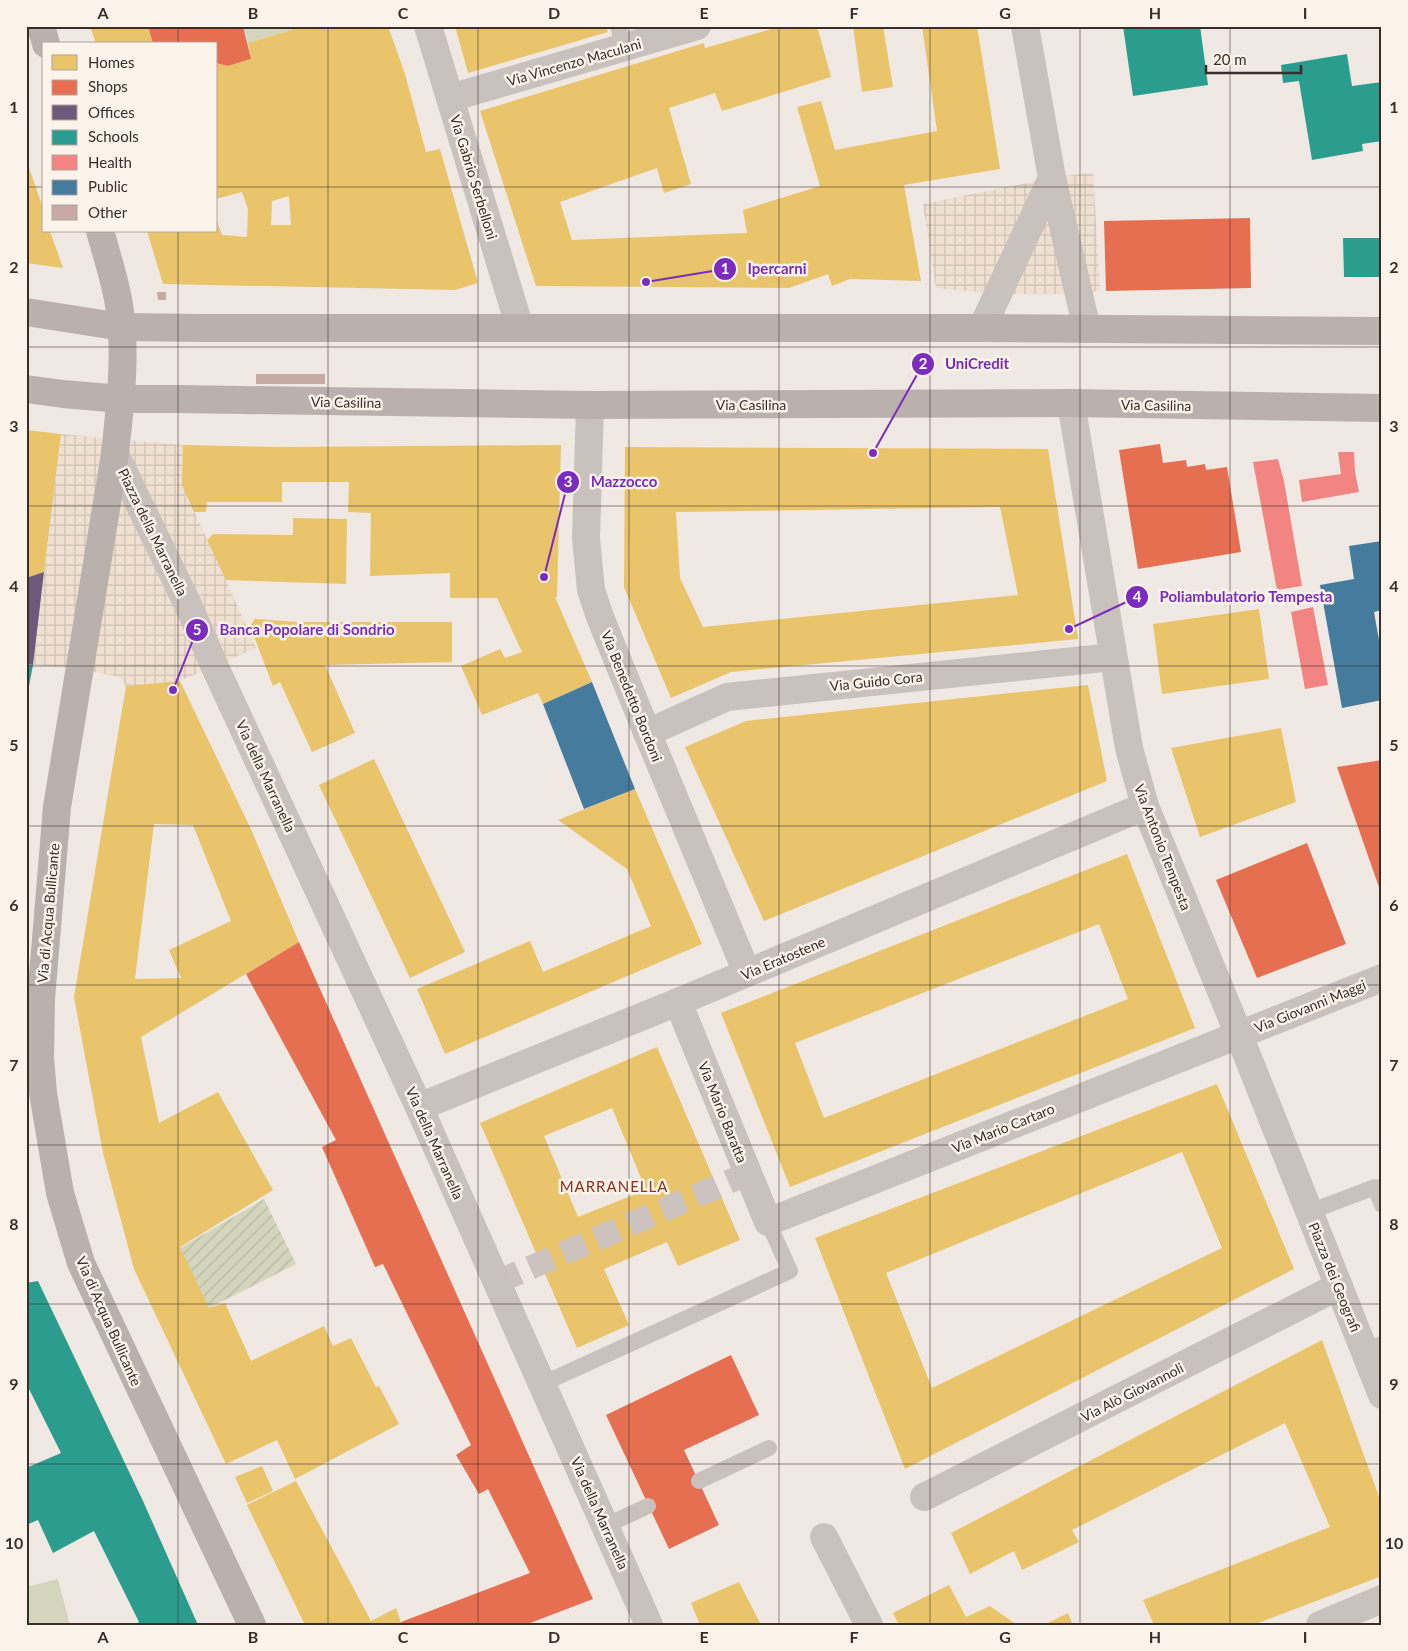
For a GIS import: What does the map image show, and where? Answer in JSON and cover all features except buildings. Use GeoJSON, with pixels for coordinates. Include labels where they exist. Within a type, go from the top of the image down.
{"type":"FeatureCollection","features":[{"type":"Feature","properties":{"kind":"main road"},"geometry":{"type":"LineString","coordinates":[[41,26],[45,42]]}},
{"type":"Feature","properties":{"kind":"main road"},"geometry":{"type":"LineString","coordinates":[[100,232],[115,286],[122,327],[121,399]]}},
{"type":"Feature","properties":{"kind":"main road"},"geometry":{"type":"LineString","coordinates":[[26,312],[122,327],[229,329],[982,328],[1382,331]]}},
{"type":"Feature","properties":{"kind":"main road","name":"Via Casilina"},"geometry":{"type":"LineString","coordinates":[[26,389],[121,399],[590,405],[1071,403],[1382,408]]}},
{"type":"Feature","properties":{"kind":"main road","name":"Piazza della Marranella"},"geometry":{"type":"LineString","coordinates":[[80,669],[121,399]]}},
{"type":"Feature","properties":{"kind":"main road","name":"Via di Acqua Bullicante"},"geometry":{"type":"LineString","coordinates":[[80,669],[57,807],[42,967],[40,1058],[51,1145],[60,1193],[81,1263],[252,1625]]}},
{"type":"Feature","properties":{"kind":"street","name":"Via Gabrio Serbelloni"},"geometry":{"type":"LineString","coordinates":[[428,26],[520,328]]}},
{"type":"Feature","properties":{"kind":"street","name":"Via Vincenzo Maculani"},"geometry":{"type":"LineString","coordinates":[[450,98],[621,37],[697,26]]}},
{"type":"Feature","properties":{"kind":"street"},"geometry":{"type":"LineString","coordinates":[[1025,26],[1052,178],[1087,329]]}},
{"type":"Feature","properties":{"kind":"street"},"geometry":{"type":"LineString","coordinates":[[982,328],[1052,178]]}},
{"type":"Feature","properties":{"kind":"street","name":"Via Antonio Tempesta"},"geometry":{"type":"LineString","coordinates":[[1071,403],[1129,748],[1146,806],[1309,1212]]}},
{"type":"Feature","properties":{"kind":"street","name":"Via Benedetto Bordoni"},"geometry":{"type":"LineString","coordinates":[[590,405],[586,538],[591,590],[647,733],[747,973]]}},
{"type":"Feature","properties":{"kind":"street","name":"Piazza della Marranella"},"geometry":{"type":"LineString","coordinates":[[114,454],[190,609],[214,665]]}},
{"type":"Feature","properties":{"kind":"street","name":"Via Guido Cora"},"geometry":{"type":"LineString","coordinates":[[647,733],[727,697],[1113,657]]}},
{"type":"Feature","properties":{"kind":"street","name":"Via della Marranella"},"geometry":{"type":"LineString","coordinates":[[214,665],[419,1107],[649,1625]]}},
{"type":"Feature","properties":{"kind":"street","name":"Via Eratostene"},"geometry":{"type":"LineString","coordinates":[[419,1107],[678,1002],[1146,806]]}},
{"type":"Feature","properties":{"kind":"street","name":"Via Giovanni Maggi"},"geometry":{"type":"LineString","coordinates":[[1239,1035],[1382,978]]}},
{"type":"Feature","properties":{"kind":"street","name":"Via Mario Baratta"},"geometry":{"type":"LineString","coordinates":[[678,1002],[768,1222]]}},
{"type":"Feature","properties":{"kind":"street","name":"Via Mario Cartaro"},"geometry":{"type":"LineString","coordinates":[[768,1222],[1239,1035]]}},
{"type":"Feature","properties":{"kind":"street","name":"Piazza dei Geografi"},"geometry":{"type":"LineString","coordinates":[[1309,1212],[1339,1286],[1373,1348]]}},
{"type":"Feature","properties":{"kind":"street","name":"Via Alò Giovannoli"},"geometry":{"type":"LineString","coordinates":[[924,1497],[1339,1286]]}},
{"type":"Feature","properties":{"kind":"street"},"geometry":{"type":"LineString","coordinates":[[1373,1348],[1382,1396]]}},
{"type":"Feature","properties":{"kind":"street"},"geometry":{"type":"LineString","coordinates":[[824,1537],[869,1625]]}},
{"type":"Feature","properties":{"kind":"street"},"geometry":{"type":"LineString","coordinates":[[1320,1625],[1382,1599]]}},
{"type":"Feature","properties":{"kind":"lane","name":"Piazza dei Geografi"},"geometry":{"type":"LineString","coordinates":[[1309,1212],[1375,1187],[1382,1205]]}},
{"type":"Feature","properties":{"kind":"lane"},"geometry":{"type":"LineString","coordinates":[[542,1384],[790,1271],[768,1222]]}},
{"type":"Feature","properties":{"kind":"lane"},"geometry":{"type":"LineString","coordinates":[[699,1481],[769,1448]]}},
{"type":"Feature","properties":{"kind":"lane"},"geometry":{"type":"LineString","coordinates":[[605,1526],[648,1506]]}},
{"type":"Feature","properties":{"kind":"green space"},"geometry":{"type":"Polygon","coordinates":[[[243,26],[291,26],[292,30],[248,43],[243,26]]]}},
{"type":"Feature","properties":{"kind":"green space"},"geometry":{"type":"Polygon","coordinates":[[[264,1199],[296,1264],[209,1308],[180,1248],[264,1199]]]}},
{"type":"Feature","properties":{"kind":"green space"},"geometry":{"type":"Polygon","coordinates":[[[58,1579],[70,1625],[26,1625],[26,1587],[58,1579]]]}},
{"type":"Feature","properties":{"kind":"shaded area"},"geometry":{"type":"Polygon","coordinates":[[[1093,172],[1100,291],[1079,294],[998,294],[936,288],[923,204],[1052,178],[1093,172]]]}},
{"type":"Feature","properties":{"kind":"shaded area"},"geometry":{"type":"Polygon","coordinates":[[[61,434],[183,445],[182,485],[256,648],[180,681],[126,686],[120,677],[79,669],[33,665],[61,434]]]}},
{"type":"Feature","properties":{"kind":"tunnel"},"geometry":{"type":"LineString","coordinates":[[497,1282],[749,1173]]}},
{"type":"Feature","properties":{"kind":"place","name":"Ipercarni"},"geometry":{"type":"Point","coordinates":[646,282]}},
{"type":"Feature","properties":{"kind":"place","name":"UniCredit"},"geometry":{"type":"Point","coordinates":[873,453]}},
{"type":"Feature","properties":{"kind":"place","name":"Mazzocco"},"geometry":{"type":"Point","coordinates":[544,577]}},
{"type":"Feature","properties":{"kind":"place","name":"Poliambulatorio Tempesta"},"geometry":{"type":"Point","coordinates":[1069,629]}},
{"type":"Feature","properties":{"kind":"place","name":"Banca Popolare di Sondrio"},"geometry":{"type":"Point","coordinates":[173,690]}},
{"type":"Feature","properties":{"kind":"district","name":"MARRANELLA"},"geometry":{"type":"Point","coordinates":[614,1186]}}]}
